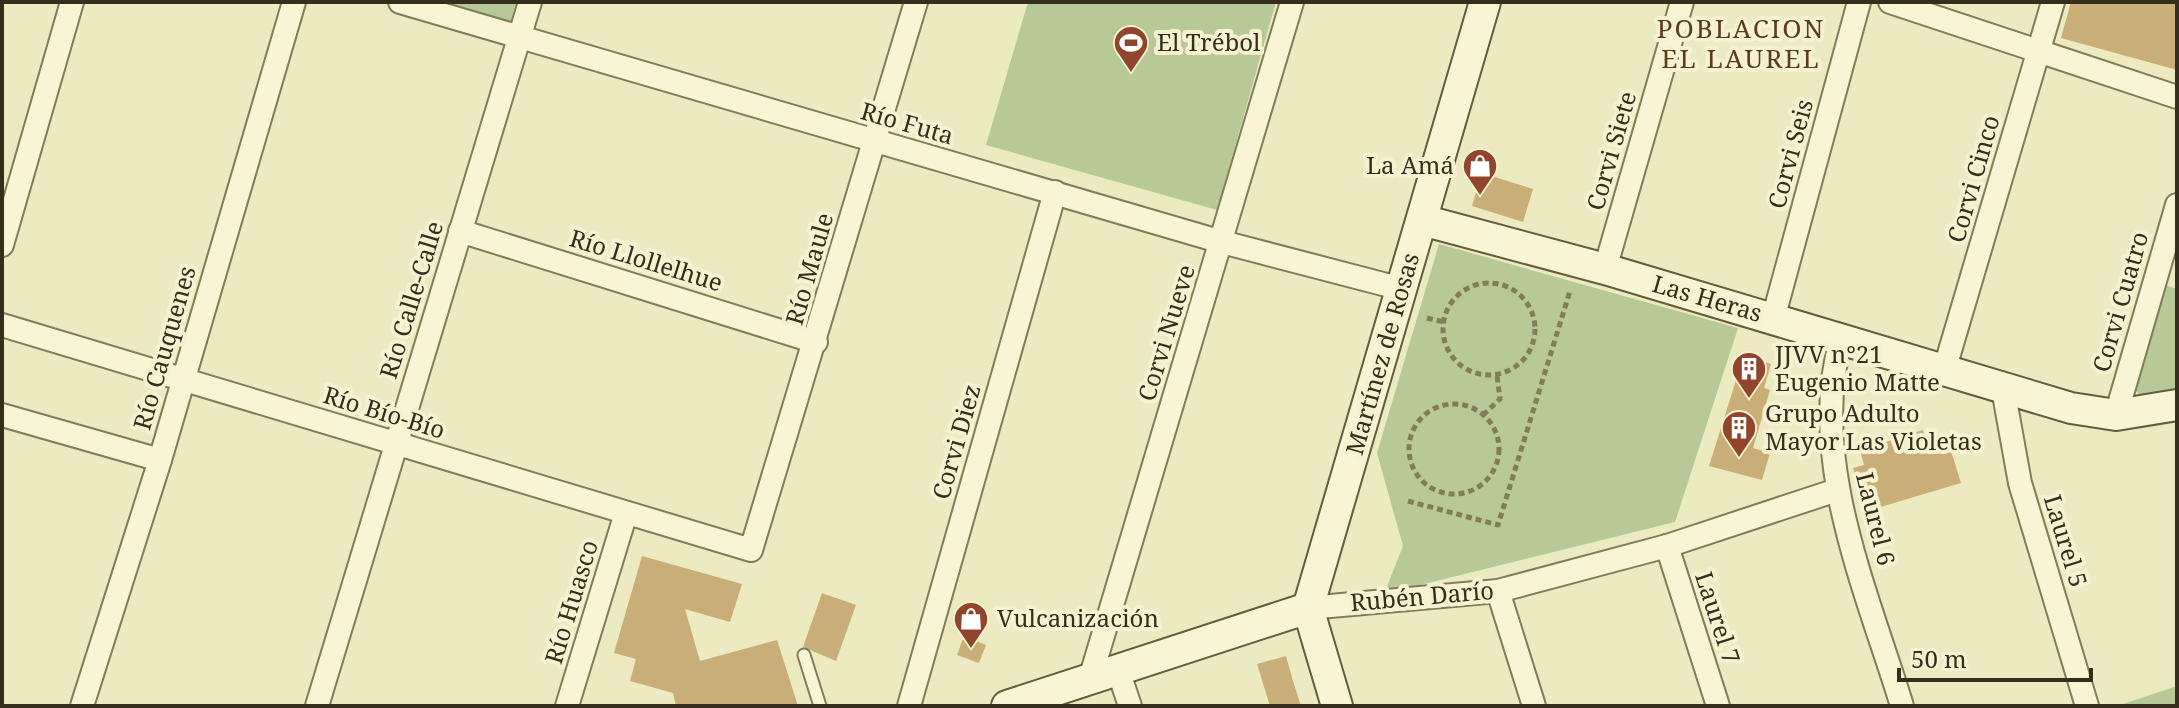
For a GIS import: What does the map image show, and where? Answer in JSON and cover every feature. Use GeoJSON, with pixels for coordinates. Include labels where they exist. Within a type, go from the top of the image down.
{"type":"FeatureCollection","features":[{"type":"Feature","properties":{"kind":"street"},"geometry":{"type":"LineString","coordinates":[[2,245],[72,2]]}},
{"type":"Feature","properties":{"kind":"street","name":"Río Cauquenes"},"geometry":{"type":"LineString","coordinates":[[90,704],[294,2]]}},
{"type":"Feature","properties":{"kind":"street","name":"Río Futa"},"geometry":{"type":"LineString","coordinates":[[400,2],[1222,242],[1402,289]]}},
{"type":"Feature","properties":{"kind":"street","name":"Río Calle-Calle"},"geometry":{"type":"LineString","coordinates":[[317,706],[530,2]]}},
{"type":"Feature","properties":{"kind":"street","name":"Río Maule"},"geometry":{"type":"LineString","coordinates":[[751,550],[916,2]]}},
{"type":"Feature","properties":{"kind":"street","name":"Corvi Nueve"},"geometry":{"type":"LineString","coordinates":[[1104,675],[1222,242],[1292,2]]}},
{"type":"Feature","properties":{"kind":"street","name":"Martínez de Rosas"},"geometry":{"type":"LineString","coordinates":[[1308,608],[1485,2]]}},
{"type":"Feature","properties":{"kind":"street","name":"Corvi Siete"},"geometry":{"type":"LineString","coordinates":[[1605,269],[1682,2]]}},
{"type":"Feature","properties":{"kind":"street","name":"Corvi Seis"},"geometry":{"type":"LineString","coordinates":[[1773,319],[1859,2]]}},
{"type":"Feature","properties":{"kind":"street"},"geometry":{"type":"LineString","coordinates":[[1890,2],[2177,97]]}},
{"type":"Feature","properties":{"kind":"street","name":"Corvi Cinco"},"geometry":{"type":"LineString","coordinates":[[1944,371],[2053,2]]}},
{"type":"Feature","properties":{"kind":"street","name":"Corvi Diez"},"geometry":{"type":"LineString","coordinates":[[909,706],[1055,192]]}},
{"type":"Feature","properties":{"kind":"street","name":"Corvi Cuatro"},"geometry":{"type":"LineString","coordinates":[[2116,415],[2177,205]]}},
{"type":"Feature","properties":{"kind":"street","name":"Las Heras"},"geometry":{"type":"LineString","coordinates":[[1422,220],[1605,269],[2071,408],[2116,415],[2177,405]]}},
{"type":"Feature","properties":{"kind":"street","name":"Río Llollelhue"},"geometry":{"type":"LineString","coordinates":[[460,231],[816,342]]}},
{"type":"Feature","properties":{"kind":"street","name":"Río Bío-Bío"},"geometry":{"type":"LineString","coordinates":[[2,325],[751,550]]}},
{"type":"Feature","properties":{"kind":"street","name":"Laurel 6"},"geometry":{"type":"LineString","coordinates":[[1841,340],[1830,389],[1837,490],[1902,706]]}},
{"type":"Feature","properties":{"kind":"street","name":"Laurel 5"},"geometry":{"type":"LineString","coordinates":[[2003,389],[2020,483],[2087,706]]}},
{"type":"Feature","properties":{"kind":"street"},"geometry":{"type":"LineString","coordinates":[[2,415],[160,460]]}},
{"type":"Feature","properties":{"kind":"street","name":"Rubén Darío"},"geometry":{"type":"LineString","coordinates":[[1007,706],[1308,608],[1498,591],[1667,546],[1837,490]]}},
{"type":"Feature","properties":{"kind":"street","name":"Río Huasco"},"geometry":{"type":"LineString","coordinates":[[567,706],[626,513]]}},
{"type":"Feature","properties":{"kind":"street","name":"Laurel 7"},"geometry":{"type":"LineString","coordinates":[[1667,546],[1718,706]]}},
{"type":"Feature","properties":{"kind":"street"},"geometry":{"type":"LineString","coordinates":[[1498,591],[1534,706]]}},
{"type":"Feature","properties":{"kind":"street"},"geometry":{"type":"LineString","coordinates":[[1308,608],[1337,706]]}},
{"type":"Feature","properties":{"kind":"street"},"geometry":{"type":"LineString","coordinates":[[1104,675],[1130,706]]}},
{"type":"Feature","properties":{"kind":"lane"},"geometry":{"type":"LineString","coordinates":[[804,655],[820,706]]}},
{"type":"Feature","properties":{"kind":"path"},"geometry":{"type":"LineString","coordinates":[[1504,286],[1508,273]]}},
{"type":"Feature","properties":{"kind":"path"},"geometry":{"type":"LineString","coordinates":[[1491,283],[1504,286],[1528,304],[1536,333],[1524,360],[1497,375],[1469,370],[1448,351],[1444,322],[1455,298],[1465,290],[1491,283]]}},
{"type":"Feature","properties":{"kind":"path"},"geometry":{"type":"LineString","coordinates":[[1408,501],[1498,525],[1570,291]]}},
{"type":"Feature","properties":{"kind":"path"},"geometry":{"type":"LineString","coordinates":[[1427,318],[1444,322]]}},
{"type":"Feature","properties":{"kind":"path"},"geometry":{"type":"LineString","coordinates":[[1483,415],[1500,399],[1497,375]]}},
{"type":"Feature","properties":{"kind":"path"},"geometry":{"type":"LineString","coordinates":[[1447,405],[1472,408],[1483,415],[1498,438],[1497,465],[1490,477],[1468,492],[1454,494],[1428,486],[1411,465],[1410,438],[1415,426],[1424,415],[1447,405]]}},
{"type":"Feature","properties":{"kind":"green space"},"geometry":{"type":"Polygon","coordinates":[[[431,2],[516,2],[509,27],[431,2]]]}},
{"type":"Feature","properties":{"kind":"green space","name":"El Trébol"},"geometry":{"type":"Polygon","coordinates":[[[1028,2],[1276,2],[1217,210],[986,145],[1028,2]]]}},
{"type":"Feature","properties":{"kind":"green space"},"geometry":{"type":"Polygon","coordinates":[[[1439,244],[1738,328],[1675,522],[1384,594],[1403,546],[1377,453],[1439,244]]]}},
{"type":"Feature","properties":{"kind":"green space"},"geometry":{"type":"Polygon","coordinates":[[[2159,283],[2177,289],[2177,389],[2139,395],[2131,383],[2159,283]]]}},
{"type":"Feature","properties":{"kind":"green space"},"geometry":{"type":"Polygon","coordinates":[[[2177,686],[2177,706],[2117,706],[2177,686]]]}},
{"type":"Feature","properties":{"kind":"building"},"geometry":{"type":"Polygon","coordinates":[[[2071,2],[2177,2],[2177,70],[2061,38],[2071,2]]]}},
{"type":"Feature","properties":{"kind":"building"},"geometry":{"type":"Polygon","coordinates":[[[1482,173],[1533,189],[1523,222],[1472,206],[1482,173]]]}},
{"type":"Feature","properties":{"kind":"building"},"geometry":{"type":"Polygon","coordinates":[[[1744,355],[1771,364],[1764,388],[1770,390],[1753,448],[1770,453],[1762,480],[1709,466],[1744,355]]]}},
{"type":"Feature","properties":{"kind":"building"},"geometry":{"type":"Polygon","coordinates":[[[1923,430],[1927,444],[1947,438],[1961,483],[1867,511],[1853,468],[1864,465],[1860,450],[1923,430]]]}},
{"type":"Feature","properties":{"kind":"building"},"geometry":{"type":"Polygon","coordinates":[[[642,556],[742,584],[730,622],[685,609],[700,661],[777,640],[798,706],[676,706],[673,693],[630,681],[636,659],[614,653],[642,556]]]}},
{"type":"Feature","properties":{"kind":"building"},"geometry":{"type":"Polygon","coordinates":[[[822,593],[856,605],[836,661],[803,647],[822,593]]]}},
{"type":"Feature","properties":{"kind":"building","name":"Vulcanización"},"geometry":{"type":"Polygon","coordinates":[[[964,636],[986,645],[979,663],[957,655],[964,636]]]}},
{"type":"Feature","properties":{"kind":"building"},"geometry":{"type":"Polygon","coordinates":[[[1286,656],[1301,706],[1270,706],[1257,664],[1286,656]]]}},
{"type":"Feature","properties":{"kind":"place","name":"El Trébol"},"geometry":{"type":"Point","coordinates":[1131,74]}},
{"type":"Feature","properties":{"kind":"place","name":"La Amá"},"geometry":{"type":"Point","coordinates":[1480,197]}},
{"type":"Feature","properties":{"kind":"place","name":"JJVV n°21 Eugenio Matte"},"geometry":{"type":"Point","coordinates":[1749,400]}},
{"type":"Feature","properties":{"kind":"place","name":"Grupo Adulto Mayor Las Violetas"},"geometry":{"type":"Point","coordinates":[1739,459]}},
{"type":"Feature","properties":{"kind":"place","name":"Vulcanización"},"geometry":{"type":"Point","coordinates":[971,650]}},
{"type":"Feature","properties":{"kind":"district","name":"POBLACION EL LAUREL"},"geometry":{"type":"Point","coordinates":[1741,44]}}]}
